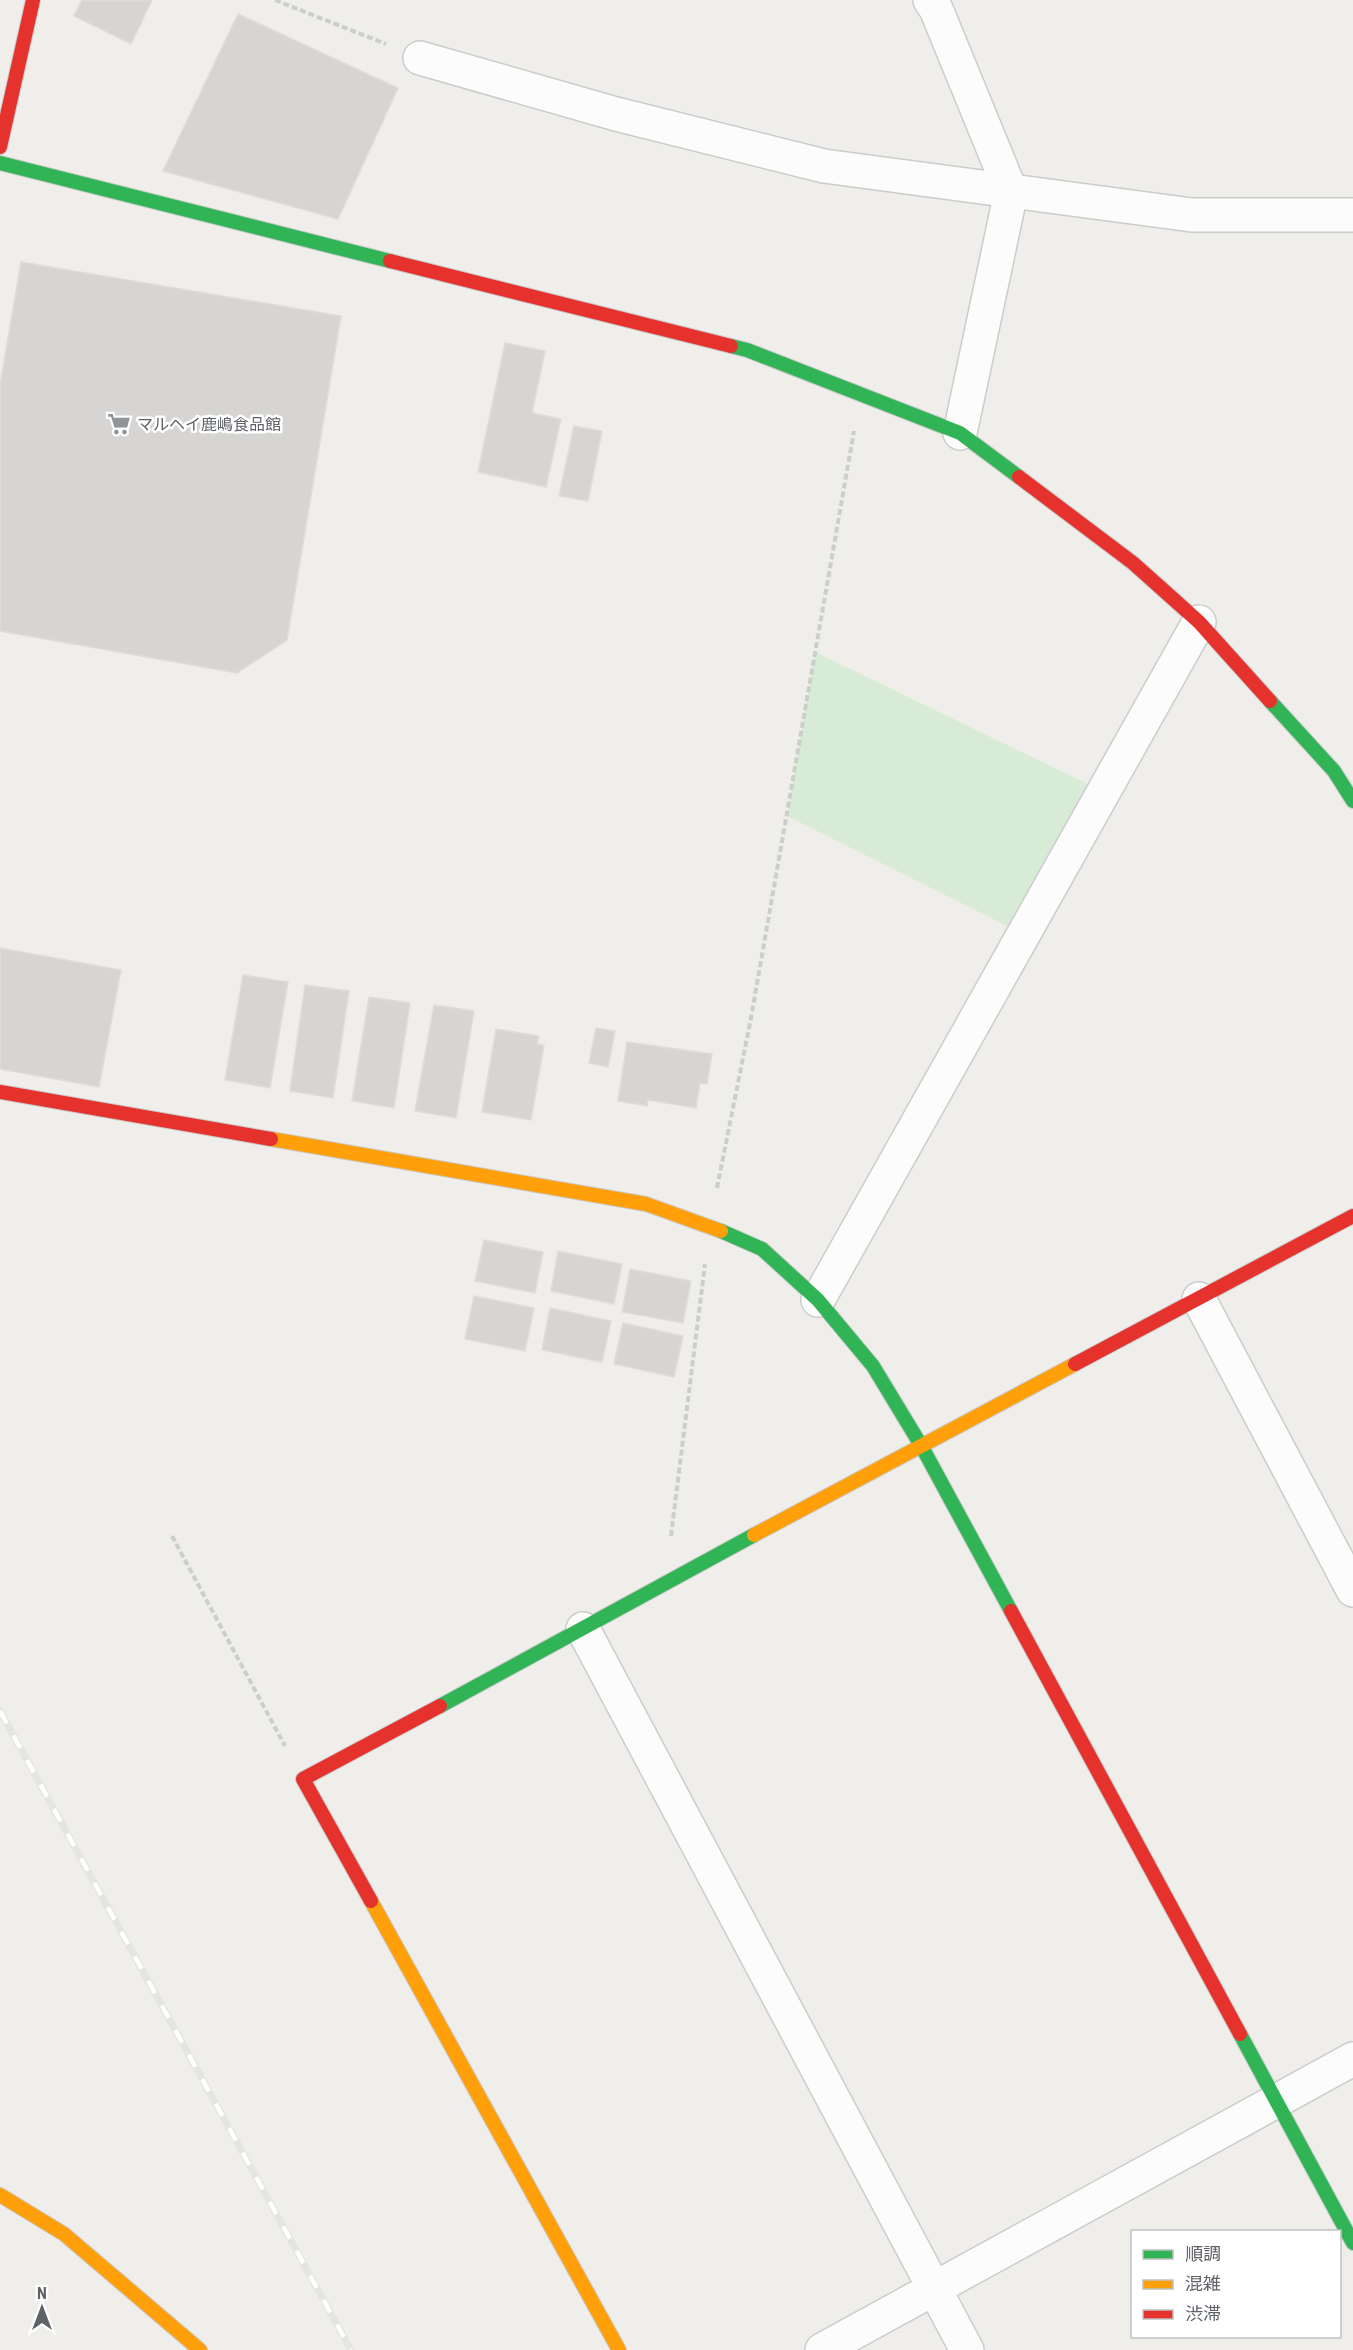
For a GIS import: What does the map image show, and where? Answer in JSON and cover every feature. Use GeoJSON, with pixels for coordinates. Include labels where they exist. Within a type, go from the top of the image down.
{"type":"FeatureCollection","features":[{"type":"Feature","properties":{"kind":"street"},"geometry":{"type":"LineString","coordinates":[[0,147],[33,0]]}},
{"type":"Feature","properties":{"kind":"street"},"geometry":{"type":"LineString","coordinates":[[940,3],[1011,192],[960,433]]}},
{"type":"Feature","properties":{"kind":"street"},"geometry":{"type":"LineString","coordinates":[[420,58],[616,114],[824,166],[1192,215],[1353,215]]}},
{"type":"Feature","properties":{"kind":"street"},"geometry":{"type":"LineString","coordinates":[[0,163],[747,350],[960,433],[1133,563],[1199,622],[1334,771],[1353,801]]}},
{"type":"Feature","properties":{"kind":"street"},"geometry":{"type":"LineString","coordinates":[[818,1300],[1199,622]]}},
{"type":"Feature","properties":{"kind":"street"},"geometry":{"type":"LineString","coordinates":[[0,1092],[646,1204],[709,1226],[762,1249],[818,1300],[873,1366],[922,1447],[1353,2243]]}},
{"type":"Feature","properties":{"kind":"street"},"geometry":{"type":"LineString","coordinates":[[619,2350],[303,1779],[666,1582],[1353,1216]]}},
{"type":"Feature","properties":{"kind":"street"},"geometry":{"type":"LineString","coordinates":[[1199,1299],[1353,1590]]}},
{"type":"Feature","properties":{"kind":"street"},"geometry":{"type":"LineString","coordinates":[[583,1629],[967,2350]]}},
{"type":"Feature","properties":{"kind":"street"},"geometry":{"type":"LineString","coordinates":[[822,2350],[1353,2059]]}},
{"type":"Feature","properties":{"kind":"street"},"geometry":{"type":"LineString","coordinates":[[0,2195],[64,2235],[200,2350]]}},
{"type":"Feature","properties":{"kind":"path"},"geometry":{"type":"LineString","coordinates":[[275,0],[420,58]]}},
{"type":"Feature","properties":{"kind":"path"},"geometry":{"type":"LineString","coordinates":[[666,1582],[709,1226],[751,1018],[860,394]]}},
{"type":"Feature","properties":{"kind":"path"},"geometry":{"type":"LineString","coordinates":[[172,1536],[303,1779]]}},
{"type":"Feature","properties":{"kind":"green space"},"geometry":{"type":"Polygon","coordinates":[[[815,652],[1104,792],[1023,934],[787,816],[815,652]]]}},
{"type":"Feature","properties":{"kind":"building"},"geometry":{"type":"Polygon","coordinates":[[[82,0],[152,0],[131,44],[74,16],[82,0]]]}},
{"type":"Feature","properties":{"kind":"building"},"geometry":{"type":"Polygon","coordinates":[[[238,14],[398,88],[338,219],[163,171],[238,14]]]}},
{"type":"Feature","properties":{"kind":"building"},"geometry":{"type":"Polygon","coordinates":[[[21,262],[341,316],[287,640],[237,673],[0,631],[0,385],[21,262]]]}},
{"type":"Feature","properties":{"kind":"building"},"geometry":{"type":"Polygon","coordinates":[[[505,343],[545,351],[532,413],[561,419],[546,487],[478,472],[505,343]]]}},
{"type":"Feature","properties":{"kind":"building"},"geometry":{"type":"Polygon","coordinates":[[[574,426],[602,431],[588,501],[559,496],[574,426]]]}},
{"type":"Feature","properties":{"kind":"building"},"geometry":{"type":"Polygon","coordinates":[[[0,948],[121,970],[99,1087],[0,1069],[0,948]]]}},
{"type":"Feature","properties":{"kind":"building"},"geometry":{"type":"Polygon","coordinates":[[[243,975],[288,982],[270,1088],[225,1080],[243,975]]]}},
{"type":"Feature","properties":{"kind":"building"},"geometry":{"type":"Polygon","coordinates":[[[305,985],[349,991],[333,1098],[290,1091],[305,985]]]}},
{"type":"Feature","properties":{"kind":"building"},"geometry":{"type":"Polygon","coordinates":[[[369,997],[410,1003],[394,1108],[352,1101],[369,997]]]}},
{"type":"Feature","properties":{"kind":"building"},"geometry":{"type":"Polygon","coordinates":[[[434,1005],[474,1011],[456,1118],[415,1111],[434,1005]]]}},
{"type":"Feature","properties":{"kind":"building"},"geometry":{"type":"Polygon","coordinates":[[[596,1028],[615,1031],[608,1067],[589,1063],[596,1028]]]}},
{"type":"Feature","properties":{"kind":"building"},"geometry":{"type":"Polygon","coordinates":[[[496,1029],[539,1036],[537,1044],[544,1045],[531,1120],[482,1112],[496,1029]]]}},
{"type":"Feature","properties":{"kind":"building"},"geometry":{"type":"Polygon","coordinates":[[[627,1042],[712,1054],[707,1084],[700,1083],[696,1108],[648,1100],[647,1106],[618,1101],[627,1042]]]}},
{"type":"Feature","properties":{"kind":"building"},"geometry":{"type":"Polygon","coordinates":[[[484,1240],[543,1252],[535,1293],[475,1281],[484,1240]]]}},
{"type":"Feature","properties":{"kind":"building"},"geometry":{"type":"Polygon","coordinates":[[[558,1251],[622,1264],[614,1304],[551,1291],[558,1251]]]}},
{"type":"Feature","properties":{"kind":"building"},"geometry":{"type":"Polygon","coordinates":[[[630,1269],[691,1281],[683,1323],[622,1312],[630,1269]]]}},
{"type":"Feature","properties":{"kind":"building"},"geometry":{"type":"Polygon","coordinates":[[[474,1296],[534,1308],[525,1351],[465,1339],[474,1296]]]}},
{"type":"Feature","properties":{"kind":"building"},"geometry":{"type":"Polygon","coordinates":[[[550,1308],[611,1321],[602,1362],[542,1350],[550,1308]]]}},
{"type":"Feature","properties":{"kind":"building"},"geometry":{"type":"Polygon","coordinates":[[[623,1323],[683,1336],[674,1377],[614,1364],[623,1323]]]}},
{"type":"Feature","properties":{"kind":"railway"},"geometry":{"type":"LineString","coordinates":[[0,1711],[351,2350]]}},
{"type":"Feature","properties":{"kind":"traffic: fast"},"geometry":{"type":"LineString","coordinates":[[0,163],[390,261]]}},
{"type":"Feature","properties":{"kind":"traffic: fast"},"geometry":{"type":"LineString","coordinates":[[731,346],[747,350],[960,433],[1019,477]]}},
{"type":"Feature","properties":{"kind":"traffic: fast"},"geometry":{"type":"LineString","coordinates":[[1270,701],[1334,771],[1353,801]]}},
{"type":"Feature","properties":{"kind":"traffic: fast"},"geometry":{"type":"LineString","coordinates":[[721,1231],[762,1249],[818,1300],[873,1366],[922,1447],[1011,1611]]}},
{"type":"Feature","properties":{"kind":"traffic: fast"},"geometry":{"type":"LineString","coordinates":[[440,1706],[754,1535]]}},
{"type":"Feature","properties":{"kind":"traffic: fast"},"geometry":{"type":"LineString","coordinates":[[1240,2034],[1353,2243]]}},
{"type":"Feature","properties":{"kind":"traffic: slow"},"geometry":{"type":"LineString","coordinates":[[271,1139],[646,1204],[721,1231]]}},
{"type":"Feature","properties":{"kind":"traffic: slow"},"geometry":{"type":"LineString","coordinates":[[754,1535],[1075,1364]]}},
{"type":"Feature","properties":{"kind":"traffic: slow"},"geometry":{"type":"LineString","coordinates":[[371,1901],[619,2350]]}},
{"type":"Feature","properties":{"kind":"traffic: slow"},"geometry":{"type":"LineString","coordinates":[[0,2195],[64,2234],[200,2350]]}},
{"type":"Feature","properties":{"kind":"traffic: jam"},"geometry":{"type":"LineString","coordinates":[[0,147],[33,0]]}},
{"type":"Feature","properties":{"kind":"traffic: jam"},"geometry":{"type":"LineString","coordinates":[[390,261],[731,346]]}},
{"type":"Feature","properties":{"kind":"traffic: jam"},"geometry":{"type":"LineString","coordinates":[[1019,477],[1133,563],[1199,622],[1270,701]]}},
{"type":"Feature","properties":{"kind":"traffic: jam"},"geometry":{"type":"LineString","coordinates":[[0,1092],[271,1139]]}},
{"type":"Feature","properties":{"kind":"traffic: jam"},"geometry":{"type":"LineString","coordinates":[[1075,1364],[1353,1216]]}},
{"type":"Feature","properties":{"kind":"traffic: jam"},"geometry":{"type":"LineString","coordinates":[[1011,1611],[1240,2034]]}},
{"type":"Feature","properties":{"kind":"traffic: jam"},"geometry":{"type":"LineString","coordinates":[[371,1901],[303,1779],[440,1706]]}},
{"type":"Feature","properties":{"kind":"place","name":"マルヘイ鹿嶋食品館"},"geometry":{"type":"Point","coordinates":[119,424]}}]}
